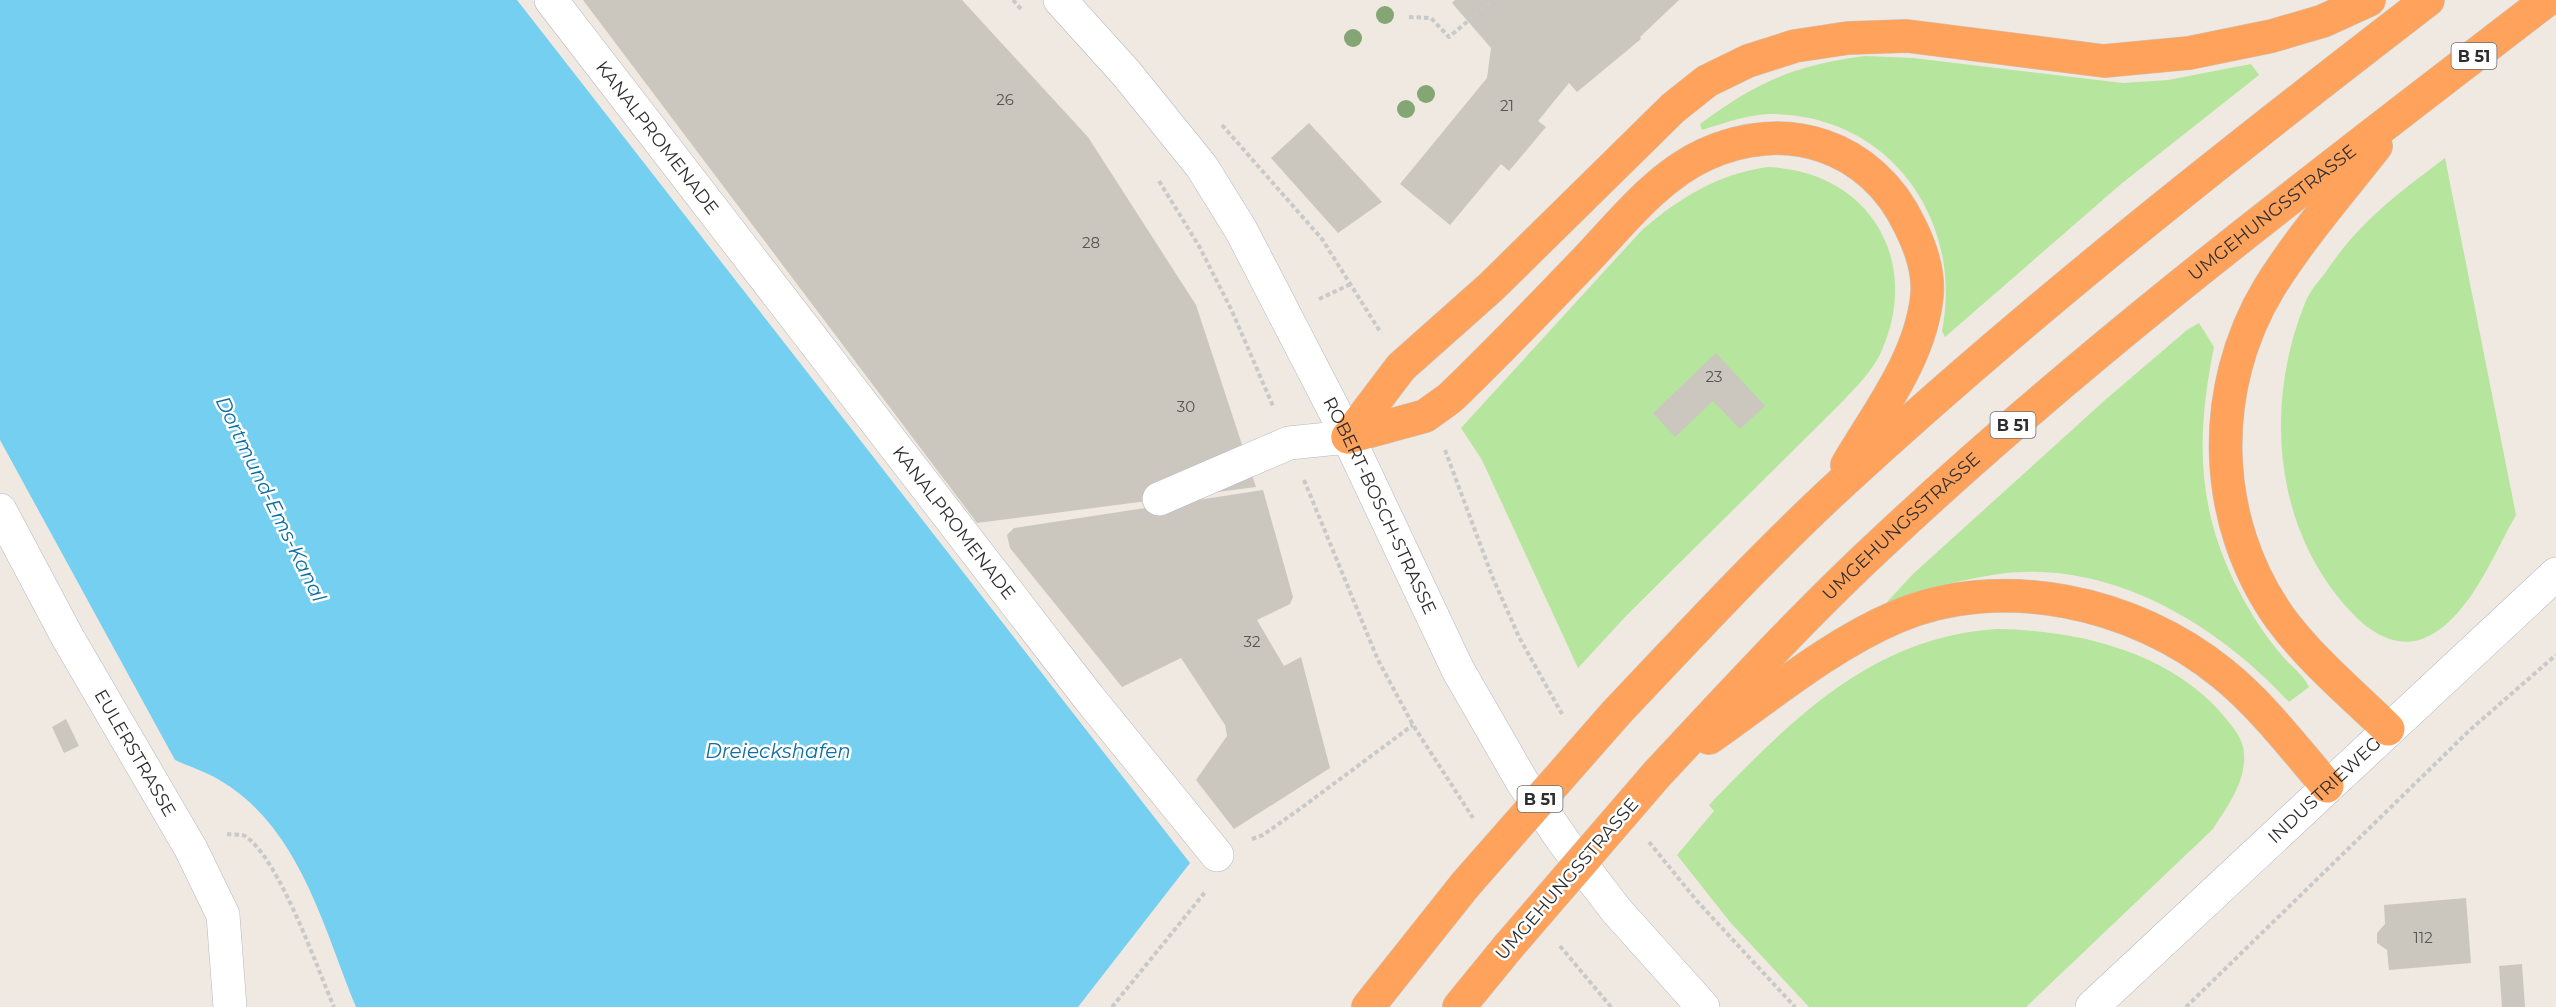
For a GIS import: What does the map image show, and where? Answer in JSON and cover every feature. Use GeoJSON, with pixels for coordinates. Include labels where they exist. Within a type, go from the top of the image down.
{"type":"FeatureCollection","features":[{"type":"Feature","properties":{"kind":"highway"},"geometry":{"type":"LineString","coordinates":[[1348,437],[1401,367],[1491,287],[1672,108],[1707,81],[1748,61],[1795,46],[1848,38],[1908,36],[2104,61],[2189,53],[2283,33],[2324,21],[2369,0]]}},
{"type":"Feature","properties":{"kind":"highway","name":"B 51"},"geometry":{"type":"LineString","coordinates":[[1368,1007],[1465,885],[1616,713],[1831,493],[2003,339],[2109,251],[2247,139],[2428,0]]}},
{"type":"Feature","properties":{"kind":"highway","name":"UMGEHUNGSSTRASSE"},"geometry":{"type":"LineString","coordinates":[[1459,1007],[1657,774],[1821,603],[1961,471],[2150,309],[2547,0]]}},
{"type":"Feature","properties":{"kind":"highway"},"geometry":{"type":"LineString","coordinates":[[2388,729],[2293,634],[2267,598],[2239,533],[2224,453],[2229,389],[2250,324],[2270,287],[2296,250],[2402,112]]}},
{"type":"Feature","properties":{"kind":"highway"},"geometry":{"type":"LineString","coordinates":[[1348,437],[1425,416],[1450,398],[1675,172],[1704,155],[1740,141],[1785,139],[1838,150],[1875,175],[1905,214],[1917,240],[1925,267],[1928,292],[1923,323],[1912,356],[1831,493]]}},
{"type":"Feature","properties":{"kind":"highway"},"geometry":{"type":"LineString","coordinates":[[1657,774],[1844,645],[1895,617],[1920,608],[1973,597],[2028,597],[2056,600],[2116,615],[2162,634],[2196,654],[2242,690],[2327,786]]}},
{"type":"Feature","properties":{"kind":"street","name":"KANALPROMENADE"},"geometry":{"type":"LineString","coordinates":[[551,0],[1082,689],[1218,855]]}},
{"type":"Feature","properties":{"kind":"street","name":"ROBERT-BOSCH-STRASSE"},"geometry":{"type":"LineString","coordinates":[[1060,0],[1126,73],[1203,166],[1241,230],[1348,437],[1458,670],[1523,783],[1616,910],[1703,1007]]}},
{"type":"Feature","properties":{"kind":"street"},"geometry":{"type":"LineString","coordinates":[[1159,499],[1289,443],[1348,437]]}},
{"type":"Feature","properties":{"kind":"street","name":"EULERSTRASSE"},"geometry":{"type":"LineString","coordinates":[[0,510],[68,638],[191,849],[223,915],[230,1007]]}},
{"type":"Feature","properties":{"kind":"street","name":"INDUSTRIEWEG"},"geometry":{"type":"LineString","coordinates":[[2092,1007],[2556,574]]}},
{"type":"Feature","properties":{"kind":"path"},"geometry":{"type":"LineString","coordinates":[[1013,0],[1029,17]]}},
{"type":"Feature","properties":{"kind":"path"},"geometry":{"type":"LineString","coordinates":[[1409,17],[1431,18],[1449,37],[1493,0]]}},
{"type":"Feature","properties":{"kind":"path"},"geometry":{"type":"LineString","coordinates":[[1214,116],[1270,176],[1322,239],[1374,320]]}},
{"type":"Feature","properties":{"kind":"path"},"geometry":{"type":"LineString","coordinates":[[1155,174],[1199,246],[1262,380]]}},
{"type":"Feature","properties":{"kind":"path"},"geometry":{"type":"LineString","coordinates":[[1112,1007],[1214,881],[1221,866],[1218,855],[1227,847],[1263,835],[1413,725],[1378,660],[1302,475]]}},
{"type":"Feature","properties":{"kind":"path"},"geometry":{"type":"LineString","coordinates":[[2186,1007],[2471,729],[2556,655]]}},
{"type":"Feature","properties":{"kind":"path"},"geometry":{"type":"LineString","coordinates":[[191,849],[206,840],[227,834],[244,835],[259,850],[277,876],[334,1007]]}},
{"type":"Feature","properties":{"kind":"green space"},"geometry":{"type":"Polygon","coordinates":[[[1865,56],[1913,58],[2123,83],[2168,80],[2251,64],[2259,75],[2121,184],[1945,337],[1942,331],[1946,289],[1941,249],[1928,212],[1908,180],[1882,152],[1849,132],[1812,118],[1769,114],[1743,118],[1702,130],[1700,124],[1740,97],[1777,78],[1817,65],[1865,56]]]}},
{"type":"Feature","properties":{"kind":"green space"},"geometry":{"type":"Polygon","coordinates":[[[2445,158],[2516,515],[2478,586],[2453,618],[2422,639],[2403,642],[2376,633],[2354,615],[2327,582],[2307,546],[2292,508],[2284,467],[2281,426],[2284,384],[2292,343],[2305,303],[2314,287],[2365,224],[2445,158]]]}},
{"type":"Feature","properties":{"kind":"green space"},"geometry":{"type":"Polygon","coordinates":[[[1767,167],[1802,172],[1833,184],[1858,202],[1877,225],[1890,252],[1895,283],[1893,316],[1882,350],[1869,372],[1840,404],[1627,615],[1578,668],[1482,460],[1461,428],[1642,230],[1671,207],[1700,189],[1731,176],[1767,167]]]}},
{"type":"Feature","properties":{"kind":"green space"},"geometry":{"type":"Polygon","coordinates":[[[2199,323],[2214,347],[2207,385],[2203,454],[2205,487],[2211,520],[2236,585],[2255,619],[2273,645],[2309,687],[2289,702],[2260,673],[2192,622],[2155,601],[2116,586],[2076,576],[2034,572],[1992,575],[1938,586],[1887,602],[1913,574],[2104,401],[2187,330],[2199,323]]]}},
{"type":"Feature","properties":{"kind":"green space"},"geometry":{"type":"Polygon","coordinates":[[[1997,629],[2027,630],[2089,640],[2119,648],[2176,675],[2201,693],[2223,715],[2240,738],[2244,764],[2239,784],[2213,829],[2026,1007],[1809,1007],[1730,922],[1677,855],[1714,811],[1709,805],[1771,743],[1837,688],[1873,666],[1911,648],[1952,635],[1997,629]]]}},
{"type":"Feature","properties":{"kind":"water","name":"Dreieckshafen"},"geometry":{"type":"Polygon","coordinates":[[[0,0],[517,0],[1190,863],[1078,1007],[356,1007],[320,913],[290,852],[271,825],[248,801],[216,778],[175,760],[0,440],[0,0]]]}},
{"type":"Feature","properties":{"kind":"building"},"geometry":{"type":"Polygon","coordinates":[[[583,0],[962,0],[1088,137],[1196,305],[1256,487],[977,523],[583,0]]]}},
{"type":"Feature","properties":{"kind":"building"},"geometry":{"type":"Polygon","coordinates":[[[1455,0],[1679,0],[1640,37],[1641,39],[1577,92],[1569,83],[1538,121],[1546,127],[1509,171],[1501,164],[1450,225],[1400,184],[1487,78],[1491,48],[1452,3],[1455,0]]]}},
{"type":"Feature","properties":{"kind":"building"},"geometry":{"type":"Polygon","coordinates":[[[1309,123],[1382,202],[1338,233],[1271,158],[1309,123]]]}},
{"type":"Feature","properties":{"kind":"building"},"geometry":{"type":"Polygon","coordinates":[[[1716,353],[1765,406],[1740,429],[1713,401],[1675,437],[1653,413],[1716,353]]]}},
{"type":"Feature","properties":{"kind":"building"},"geometry":{"type":"Polygon","coordinates":[[[1263,490],[1293,597],[1290,604],[1257,620],[1284,666],[1301,657],[1330,768],[1234,829],[1196,780],[1227,736],[1225,725],[1181,658],[1122,687],[1010,548],[1007,535],[1014,528],[1263,490]]]}},
{"type":"Feature","properties":{"kind":"building"},"geometry":{"type":"Polygon","coordinates":[[[66,719],[79,746],[64,753],[52,727],[66,719]]]}},
{"type":"Feature","properties":{"kind":"building"},"geometry":{"type":"Polygon","coordinates":[[[2466,898],[2471,963],[2389,970],[2387,950],[2377,943],[2377,933],[2385,924],[2384,905],[2466,898]]]}},
{"type":"Feature","properties":{"kind":"building"},"geometry":{"type":"Polygon","coordinates":[[[2522,964],[2525,1007],[2502,1007],[2499,966],[2522,964]]]}},
{"type":"Feature","properties":{"kind":"water label","name":"Dortmund-Ems-Kanal"},"geometry":{"type":"Point","coordinates":[271,499]}}]}
